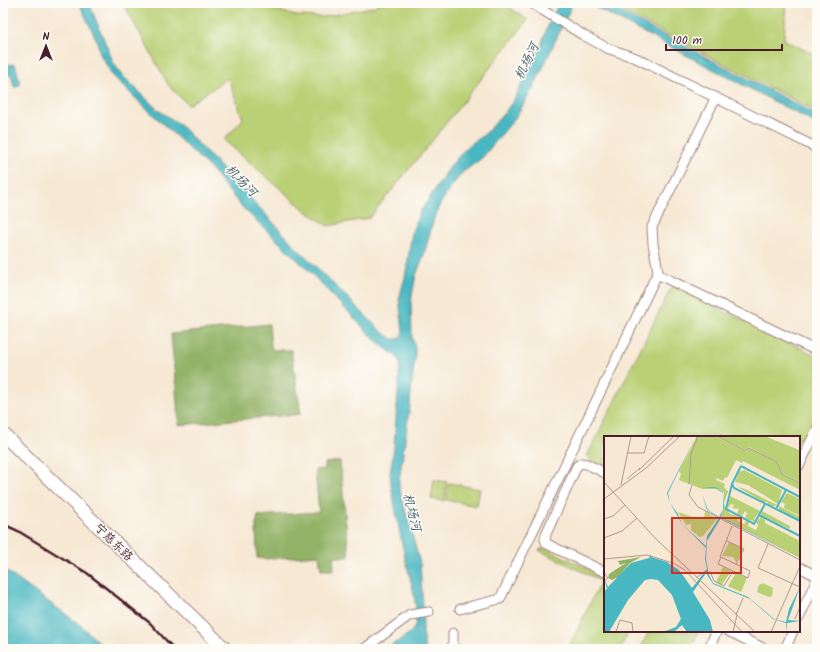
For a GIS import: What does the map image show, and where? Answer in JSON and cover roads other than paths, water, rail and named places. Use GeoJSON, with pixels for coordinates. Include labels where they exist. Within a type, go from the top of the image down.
{"type":"FeatureCollection","features":[{"type":"Feature","properties":{"kind":"main road","name":"宁慈东路"},"geometry":{"type":"LineString","coordinates":[[3,434],[225,649]]}},
{"type":"Feature","properties":{"kind":"street"},"geometry":{"type":"LineString","coordinates":[[533,4],[583,35],[608,48],[636,58],[817,148]]}},
{"type":"Feature","properties":{"kind":"street"},"geometry":{"type":"LineString","coordinates":[[460,609],[500,599],[658,272],[653,244],[652,227],[716,98]]}},
{"type":"Feature","properties":{"kind":"street"},"geometry":{"type":"LineString","coordinates":[[657,274],[817,351]]}},
{"type":"Feature","properties":{"kind":"street"},"geometry":{"type":"LineString","coordinates":[[800,464],[817,429]]}},
{"type":"Feature","properties":{"kind":"street"},"geometry":{"type":"LineString","coordinates":[[604,472],[587,464],[581,463],[578,466],[545,539],[547,544],[604,572]]}},
{"type":"Feature","properties":{"kind":"street"},"geometry":{"type":"LineString","coordinates":[[800,568],[817,576]]}},
{"type":"Feature","properties":{"kind":"street"},"geometry":{"type":"LineString","coordinates":[[800,616],[817,579]]}},
{"type":"Feature","properties":{"kind":"street"},"geometry":{"type":"LineString","coordinates":[[364,649],[410,614],[429,612]]}},
{"type":"Feature","properties":{"kind":"street"},"geometry":{"type":"LineString","coordinates":[[453,632],[453,649]]}},
{"type":"Feature","properties":{"kind":"street"},"geometry":{"type":"LineString","coordinates":[[708,649],[716,632]]}},
{"type":"Feature","properties":{"kind":"street"},"geometry":{"type":"LineString","coordinates":[[730,632],[765,649]]}},
{"type":"Feature","properties":{"kind":"street"},"geometry":{"type":"LineString","coordinates":[[785,649],[793,632]]}},
{"type":"Feature","properties":{"kind":"water"},"geometry":{"type":"Polygon","coordinates":[[[79,3],[89,3],[114,64],[124,77],[158,110],[179,124],[293,244],[381,331],[393,339],[399,339],[403,332],[399,299],[405,277],[412,231],[420,212],[452,164],[468,146],[485,134],[505,112],[515,98],[541,46],[546,30],[557,7],[552,3],[573,3],[539,76],[515,118],[482,158],[463,172],[450,188],[440,204],[434,218],[424,255],[416,275],[411,303],[412,338],[415,346],[415,357],[399,487],[420,563],[423,606],[423,637],[425,649],[384,649],[406,636],[415,626],[416,619],[415,600],[400,536],[390,473],[394,447],[400,362],[398,358],[374,339],[308,270],[241,206],[210,168],[113,76],[100,54],[97,41],[79,3]]]}},
{"type":"Feature","properties":{"kind":"water"},"geometry":{"type":"Polygon","coordinates":[[[587,3],[602,3],[817,115],[817,124],[587,3]]]}},
{"type":"Feature","properties":{"kind":"water"},"geometry":{"type":"Polygon","coordinates":[[[14,64],[16,66],[20,85],[16,87],[14,87],[11,74],[3,75],[3,66],[14,64]]]}},
{"type":"Feature","properties":{"kind":"water"},"geometry":{"type":"Polygon","coordinates":[[[3,569],[78,623],[106,649],[3,649],[3,569]]]}},
{"type":"Feature","properties":{"kind":"railway"},"geometry":{"type":"LineString","coordinates":[[3,524],[18,531],[87,573],[150,623],[174,649]]}},
{"type":"Feature","properties":{"kind":"water label","name":"机场河"},"geometry":{"type":"Point","coordinates":[526,61]}},
{"type":"Feature","properties":{"kind":"water label","name":"机场河"},"geometry":{"type":"Point","coordinates":[242,180]}},
{"type":"Feature","properties":{"kind":"water label","name":"机场河"},"geometry":{"type":"Point","coordinates":[413,512]}}]}
